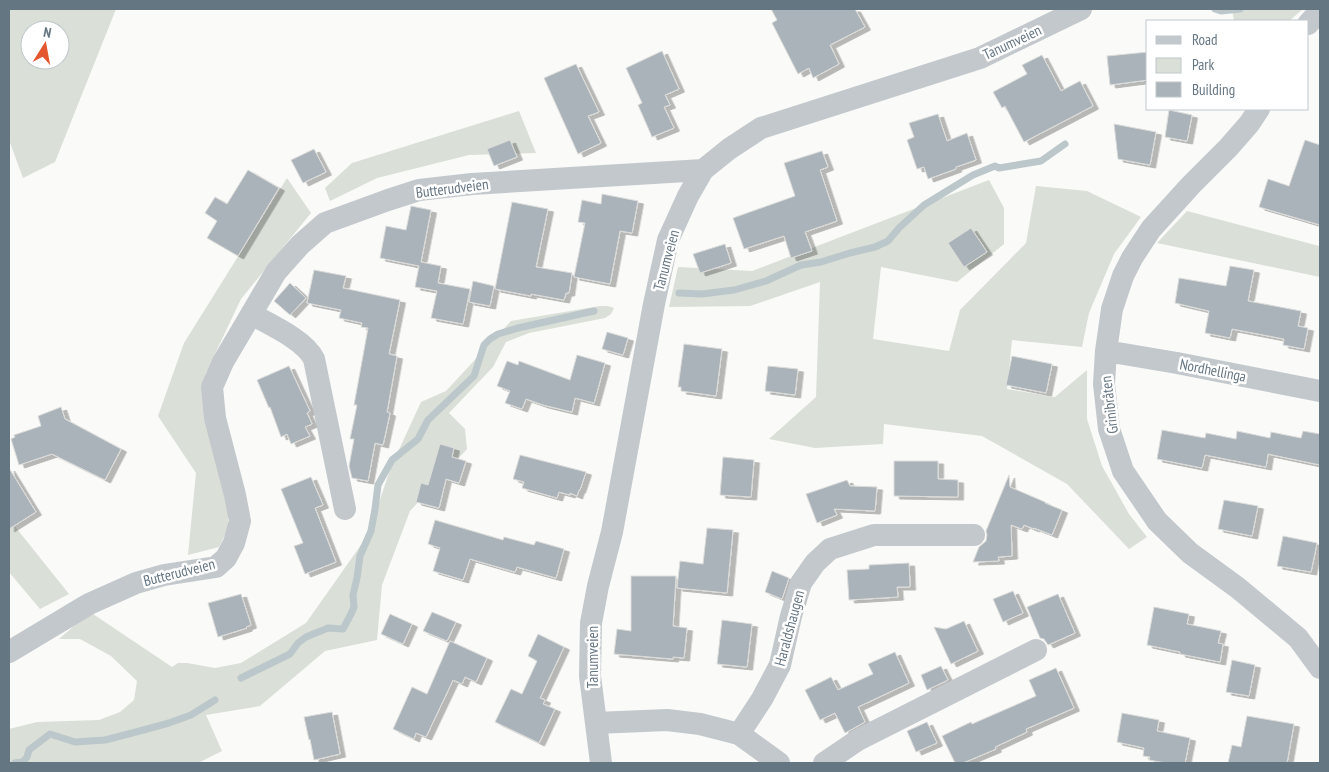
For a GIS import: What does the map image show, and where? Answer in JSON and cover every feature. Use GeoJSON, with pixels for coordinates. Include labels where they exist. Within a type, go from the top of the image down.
{"type":"FeatureCollection","features":[{"type":"Feature","properties":{"kind":"street","name":"Tanumveien"},"geometry":{"type":"LineString","coordinates":[[601,763],[590,676],[592,623],[598,586],[612,532],[652,314],[668,240],[702,170],[761,128],[980,58],[1081,9]]}},
{"type":"Feature","properties":{"kind":"street"},"geometry":{"type":"LineString","coordinates":[[1309,23],[1320,11]]}},
{"type":"Feature","properties":{"kind":"street","name":"Grinibråten"},"geometry":{"type":"LineString","coordinates":[[1258,110],[1228,148],[1151,229],[1132,258],[1123,276],[1112,309],[1104,384],[1109,429],[1122,471],[1157,521],[1190,552],[1238,588],[1298,638],[1320,668]]}},
{"type":"Feature","properties":{"kind":"street","name":"Butterudveien"},"geometry":{"type":"LineString","coordinates":[[9,652],[89,604],[136,583],[164,575],[216,567],[226,558],[234,543],[240,521],[215,418],[212,387],[223,362],[276,272],[300,245],[325,223],[419,190],[472,184],[702,170]]}},
{"type":"Feature","properties":{"kind":"street"},"geometry":{"type":"LineString","coordinates":[[251,314],[311,352],[345,509]]}},
{"type":"Feature","properties":{"kind":"street","name":"Nordhellinga"},"geometry":{"type":"LineString","coordinates":[[1106,352],[1177,363],[1320,391]]}},
{"type":"Feature","properties":{"kind":"street","name":"Haraldshaugen"},"geometry":{"type":"LineString","coordinates":[[739,734],[762,699],[780,665],[790,616],[801,583],[814,563],[830,549],[874,535],[974,535]]}},
{"type":"Feature","properties":{"kind":"street"},"geometry":{"type":"LineString","coordinates":[[824,763],[858,740],[1036,650]]}},
{"type":"Feature","properties":{"kind":"street"},"geometry":{"type":"LineString","coordinates":[[596,723],[667,720],[700,724],[739,734],[779,763]]}},
{"type":"Feature","properties":{"kind":"green space"},"geometry":{"type":"Polygon","coordinates":[[[9,9],[116,9],[55,162],[23,178],[9,140],[9,9]]]}},
{"type":"Feature","properties":{"kind":"green space"},"geometry":{"type":"Polygon","coordinates":[[[1232,9],[1303,9],[1290,20],[1234,20],[1232,9]]]}},
{"type":"Feature","properties":{"kind":"green space"},"geometry":{"type":"Polygon","coordinates":[[[519,111],[536,153],[469,155],[377,178],[330,201],[325,188],[352,163],[519,111]]]}},
{"type":"Feature","properties":{"kind":"green space"},"geometry":{"type":"Polygon","coordinates":[[[287,178],[311,213],[241,299],[205,375],[228,488],[228,529],[219,547],[188,555],[196,473],[158,416],[184,343],[287,178]]]}},
{"type":"Feature","properties":{"kind":"green space"},"geometry":{"type":"Polygon","coordinates":[[[989,180],[1004,208],[1004,244],[957,282],[881,267],[873,339],[949,351],[960,310],[1026,243],[1036,186],[1087,191],[1141,217],[1114,254],[1089,313],[1082,347],[1012,340],[1007,389],[1055,397],[1087,370],[1087,419],[1102,466],[1129,514],[1147,537],[1129,549],[1067,484],[982,436],[884,424],[883,444],[815,448],[769,439],[816,397],[820,282],[750,306],[669,307],[678,267],[752,271],[989,180]]]}},
{"type":"Feature","properties":{"kind":"green space"},"geometry":{"type":"Polygon","coordinates":[[[1187,211],[1319,246],[1320,244],[1320,277],[1157,243],[1187,211]]]}},
{"type":"Feature","properties":{"kind":"green space"},"geometry":{"type":"Polygon","coordinates":[[[600,306],[614,308],[611,314],[605,318],[529,333],[506,342],[493,367],[449,413],[465,429],[467,449],[410,511],[382,585],[377,640],[325,651],[260,706],[206,715],[222,751],[198,763],[9,763],[9,729],[37,722],[99,720],[120,712],[134,700],[137,681],[111,656],[80,639],[59,639],[90,612],[172,667],[178,663],[215,668],[241,663],[306,623],[368,535],[391,467],[421,402],[446,391],[511,321],[600,306]]]}},
{"type":"Feature","properties":{"kind":"green space"},"geometry":{"type":"Polygon","coordinates":[[[9,519],[69,594],[40,609],[9,572],[9,519]]]}},
{"type":"Feature","properties":{"kind":"building"},"geometry":{"type":"Polygon","coordinates":[[[771,9],[855,9],[865,27],[830,45],[839,64],[813,78],[809,68],[798,74],[772,23],[777,20],[771,9]]]}},
{"type":"Feature","properties":{"kind":"building"},"geometry":{"type":"Polygon","coordinates":[[[662,51],[679,89],[665,95],[670,105],[664,107],[674,128],[652,137],[638,105],[642,103],[626,68],[662,51]]]}},
{"type":"Feature","properties":{"kind":"building"},"geometry":{"type":"Polygon","coordinates":[[[1146,52],[1146,80],[1110,85],[1107,56],[1146,52]]]}},
{"type":"Feature","properties":{"kind":"building"},"geometry":{"type":"Polygon","coordinates":[[[1042,55],[1061,91],[1080,81],[1093,106],[1024,142],[1005,106],[1002,108],[993,92],[1027,74],[1022,65],[1042,55]]]}},
{"type":"Feature","properties":{"kind":"building"},"geometry":{"type":"Polygon","coordinates":[[[576,64],[599,112],[588,116],[601,143],[578,154],[544,78],[576,64]]]}},
{"type":"Feature","properties":{"kind":"building"},"geometry":{"type":"Polygon","coordinates":[[[1169,110],[1192,115],[1187,141],[1165,137],[1169,110]]]}},
{"type":"Feature","properties":{"kind":"building"},"geometry":{"type":"Polygon","coordinates":[[[938,114],[947,141],[967,133],[976,160],[928,179],[924,167],[917,169],[907,140],[914,137],[909,123],[938,114]]]}},
{"type":"Feature","properties":{"kind":"building"},"geometry":{"type":"Polygon","coordinates":[[[1114,124],[1156,132],[1150,165],[1118,159],[1114,124]]]}},
{"type":"Feature","properties":{"kind":"building"},"geometry":{"type":"Polygon","coordinates":[[[510,140],[517,157],[494,166],[487,149],[510,140]]]}},
{"type":"Feature","properties":{"kind":"building"},"geometry":{"type":"Polygon","coordinates":[[[1305,140],[1320,145],[1320,225],[1259,207],[1268,179],[1289,186],[1305,140]]]}},
{"type":"Feature","properties":{"kind":"building"},"geometry":{"type":"Polygon","coordinates":[[[314,149],[326,172],[303,183],[291,160],[314,149]]]}},
{"type":"Feature","properties":{"kind":"building"},"geometry":{"type":"Polygon","coordinates":[[[822,151],[828,167],[820,170],[837,221],[805,232],[812,251],[791,258],[784,236],[744,249],[733,218],[795,196],[784,163],[822,151]]]}},
{"type":"Feature","properties":{"kind":"building"},"geometry":{"type":"Polygon","coordinates":[[[248,170],[279,188],[238,256],[207,238],[217,221],[205,213],[215,197],[227,204],[248,170]]]}},
{"type":"Feature","properties":{"kind":"building"},"geometry":{"type":"Polygon","coordinates":[[[602,194],[638,201],[632,233],[620,231],[610,284],[574,277],[585,223],[578,222],[582,200],[601,204],[602,194]]]}},
{"type":"Feature","properties":{"kind":"building"},"geometry":{"type":"Polygon","coordinates":[[[512,202],[548,209],[536,267],[572,273],[569,293],[566,293],[564,300],[495,289],[512,202]]]}},
{"type":"Feature","properties":{"kind":"building"},"geometry":{"type":"Polygon","coordinates":[[[411,206],[431,210],[421,262],[441,266],[438,283],[470,289],[463,324],[431,318],[437,291],[415,287],[419,266],[380,258],[386,226],[406,230],[411,206]]]}},
{"type":"Feature","properties":{"kind":"building"},"geometry":{"type":"Polygon","coordinates":[[[971,228],[987,252],[964,267],[948,243],[971,228]]]}},
{"type":"Feature","properties":{"kind":"building"},"geometry":{"type":"Polygon","coordinates":[[[725,244],[731,263],[700,273],[693,254],[725,244]]]}},
{"type":"Feature","properties":{"kind":"building"},"geometry":{"type":"Polygon","coordinates":[[[1230,266],[1254,270],[1248,301],[1301,311],[1298,326],[1308,328],[1304,349],[1283,345],[1284,339],[1232,329],[1230,338],[1205,333],[1209,311],[1175,303],[1179,278],[1226,286],[1230,266]]]}},
{"type":"Feature","properties":{"kind":"building"},"geometry":{"type":"Polygon","coordinates":[[[314,270],[346,276],[343,288],[400,300],[389,354],[397,356],[387,412],[390,413],[383,445],[375,443],[368,481],[352,478],[349,466],[354,439],[350,439],[357,405],[354,405],[368,328],[361,327],[362,323],[339,318],[341,310],[307,303],[314,270]]]}},
{"type":"Feature","properties":{"kind":"building"},"geometry":{"type":"Polygon","coordinates":[[[473,281],[494,286],[490,306],[469,302],[473,281]]]}},
{"type":"Feature","properties":{"kind":"building"},"geometry":{"type":"Polygon","coordinates":[[[290,283],[306,298],[290,315],[274,301],[290,283]]]}},
{"type":"Feature","properties":{"kind":"building"},"geometry":{"type":"Polygon","coordinates":[[[607,332],[628,338],[623,355],[602,349],[607,332]]]}},
{"type":"Feature","properties":{"kind":"building"},"geometry":{"type":"Polygon","coordinates":[[[684,344],[722,349],[716,396],[681,391],[681,387],[678,387],[684,344]]]}},
{"type":"Feature","properties":{"kind":"building"},"geometry":{"type":"Polygon","coordinates":[[[577,355],[605,363],[594,403],[575,398],[572,412],[526,399],[522,409],[505,403],[510,391],[497,386],[507,361],[518,365],[519,361],[570,380],[577,355]]]}},
{"type":"Feature","properties":{"kind":"building"},"geometry":{"type":"Polygon","coordinates":[[[1012,356],[1052,364],[1046,393],[1006,385],[1012,356]]]}},
{"type":"Feature","properties":{"kind":"building"},"geometry":{"type":"Polygon","coordinates":[[[289,366],[310,411],[307,413],[312,424],[305,427],[310,436],[291,444],[287,434],[281,437],[270,407],[257,380],[289,366]]]}},
{"type":"Feature","properties":{"kind":"building"},"geometry":{"type":"Polygon","coordinates":[[[768,366],[798,369],[795,395],[765,391],[768,366]]]}},
{"type":"Feature","properties":{"kind":"building"},"geometry":{"type":"Polygon","coordinates":[[[61,407],[65,419],[121,449],[105,480],[52,454],[19,465],[11,439],[15,437],[14,435],[41,426],[38,416],[61,407]]]}},
{"type":"Feature","properties":{"kind":"building"},"geometry":{"type":"Polygon","coordinates":[[[1162,430],[1205,438],[1206,433],[1236,439],[1237,431],[1270,438],[1271,432],[1301,438],[1303,431],[1320,434],[1320,465],[1268,454],[1266,467],[1205,455],[1202,468],[1157,459],[1162,430]]]}},
{"type":"Feature","properties":{"kind":"building"},"geometry":{"type":"Polygon","coordinates":[[[440,444],[454,448],[452,457],[466,461],[459,483],[446,479],[439,508],[416,502],[421,483],[428,485],[440,444]]]}},
{"type":"Feature","properties":{"kind":"building"},"geometry":{"type":"Polygon","coordinates":[[[520,455],[586,472],[577,496],[559,492],[557,498],[522,488],[524,482],[513,479],[520,455]]]}},
{"type":"Feature","properties":{"kind":"building"},"geometry":{"type":"Polygon","coordinates":[[[723,457],[754,460],[751,497],[720,495],[723,457]]]}},
{"type":"Feature","properties":{"kind":"building"},"geometry":{"type":"Polygon","coordinates":[[[894,461],[938,461],[938,479],[958,480],[958,497],[894,496],[894,461]]]}},
{"type":"Feature","properties":{"kind":"building"},"geometry":{"type":"Polygon","coordinates":[[[9,468],[36,512],[9,529],[9,468]]]}},
{"type":"Feature","properties":{"kind":"building"},"geometry":{"type":"Polygon","coordinates":[[[1009,475],[1010,487],[1062,510],[1052,535],[1024,525],[1022,529],[1011,525],[1012,556],[998,557],[999,561],[973,562],[979,547],[986,541],[986,531],[1009,475]]]}},
{"type":"Feature","properties":{"kind":"building"},"geometry":{"type":"Polygon","coordinates":[[[311,477],[323,505],[315,508],[336,562],[305,574],[294,546],[303,543],[281,489],[311,477]]]}},
{"type":"Feature","properties":{"kind":"building"},"geometry":{"type":"Polygon","coordinates":[[[847,480],[850,486],[877,487],[875,511],[834,509],[837,515],[817,523],[806,494],[847,480]]]}},
{"type":"Feature","properties":{"kind":"building"},"geometry":{"type":"Polygon","coordinates":[[[1224,500],[1258,506],[1252,536],[1218,529],[1224,500]]]}},
{"type":"Feature","properties":{"kind":"building"},"geometry":{"type":"Polygon","coordinates":[[[435,520],[503,540],[504,537],[534,545],[536,541],[564,549],[556,578],[517,567],[515,572],[470,559],[463,580],[433,571],[440,548],[428,544],[435,520]]]}},
{"type":"Feature","properties":{"kind":"building"},"geometry":{"type":"Polygon","coordinates":[[[707,528],[733,530],[727,593],[677,588],[680,561],[703,564],[707,528]]]}},
{"type":"Feature","properties":{"kind":"building"},"geometry":{"type":"Polygon","coordinates":[[[1283,536],[1317,543],[1311,572],[1277,566],[1283,536]]]}},
{"type":"Feature","properties":{"kind":"building"},"geometry":{"type":"Polygon","coordinates":[[[909,563],[910,587],[897,587],[898,597],[849,600],[847,570],[869,569],[869,565],[909,563]]]}},
{"type":"Feature","properties":{"kind":"building"},"geometry":{"type":"Polygon","coordinates":[[[772,571],[789,578],[782,599],[765,592],[772,571]]]}},
{"type":"Feature","properties":{"kind":"building"},"geometry":{"type":"Polygon","coordinates":[[[631,576],[676,576],[673,626],[687,628],[684,658],[673,657],[673,659],[614,654],[617,629],[631,631],[631,576]]]}},
{"type":"Feature","properties":{"kind":"building"},"geometry":{"type":"Polygon","coordinates":[[[1013,591],[1023,613],[1003,622],[993,599],[1013,591]]]}},
{"type":"Feature","properties":{"kind":"building"},"geometry":{"type":"Polygon","coordinates":[[[241,594],[251,625],[218,637],[208,603],[241,594]]]}},
{"type":"Feature","properties":{"kind":"building"},"geometry":{"type":"Polygon","coordinates":[[[1058,594],[1075,633],[1048,645],[1044,639],[1040,638],[1027,607],[1058,594]]]}},
{"type":"Feature","properties":{"kind":"building"},"geometry":{"type":"Polygon","coordinates":[[[1154,607],[1189,614],[1187,624],[1221,631],[1218,643],[1223,644],[1220,662],[1147,645],[1154,607]]]}},
{"type":"Feature","properties":{"kind":"building"},"geometry":{"type":"Polygon","coordinates":[[[432,612],[456,622],[447,641],[423,631],[432,612]]]}},
{"type":"Feature","properties":{"kind":"building"},"geometry":{"type":"Polygon","coordinates":[[[390,614],[412,624],[403,644],[381,634],[390,614]]]}},
{"type":"Feature","properties":{"kind":"building"},"geometry":{"type":"Polygon","coordinates":[[[722,620],[752,624],[747,667],[717,664],[722,620]]]}},
{"type":"Feature","properties":{"kind":"building"},"geometry":{"type":"Polygon","coordinates":[[[964,621],[978,651],[951,664],[934,627],[946,629],[964,621]]]}},
{"type":"Feature","properties":{"kind":"building"},"geometry":{"type":"Polygon","coordinates":[[[538,634],[564,647],[540,698],[545,700],[543,704],[555,709],[539,743],[495,722],[511,689],[522,694],[537,661],[528,656],[538,634]]]}},
{"type":"Feature","properties":{"kind":"building"},"geometry":{"type":"Polygon","coordinates":[[[450,641],[487,658],[476,682],[465,677],[462,684],[453,680],[426,737],[416,733],[414,739],[393,729],[412,687],[427,694],[450,641]]]}},
{"type":"Feature","properties":{"kind":"building"},"geometry":{"type":"Polygon","coordinates":[[[895,652],[909,683],[858,707],[865,722],[845,733],[835,713],[820,720],[805,690],[831,677],[838,690],[873,674],[868,664],[895,652]]]}},
{"type":"Feature","properties":{"kind":"building"},"geometry":{"type":"Polygon","coordinates":[[[1232,660],[1255,665],[1249,696],[1226,692],[1232,660]]]}},
{"type":"Feature","properties":{"kind":"building"},"geometry":{"type":"Polygon","coordinates":[[[941,666],[948,680],[927,690],[921,675],[941,666]]]}},
{"type":"Feature","properties":{"kind":"building"},"geometry":{"type":"Polygon","coordinates":[[[1056,668],[1074,708],[1026,729],[1027,732],[995,747],[996,749],[963,763],[955,763],[942,736],[971,722],[972,724],[1036,696],[1029,680],[1056,668]]]}},
{"type":"Feature","properties":{"kind":"building"},"geometry":{"type":"Polygon","coordinates":[[[332,712],[340,754],[314,760],[304,717],[332,712]]]}},
{"type":"Feature","properties":{"kind":"building"},"geometry":{"type":"Polygon","coordinates":[[[1122,713],[1159,720],[1157,731],[1190,738],[1185,763],[1166,763],[1149,760],[1150,757],[1143,756],[1144,748],[1117,742],[1122,713]]]}},
{"type":"Feature","properties":{"kind":"building"},"geometry":{"type":"Polygon","coordinates":[[[1247,716],[1294,724],[1287,763],[1228,763],[1232,745],[1241,747],[1247,716]]]}},
{"type":"Feature","properties":{"kind":"building"},"geometry":{"type":"Polygon","coordinates":[[[927,722],[937,743],[916,752],[907,731],[927,722]]]}},
{"type":"Feature","properties":{"kind":"waterway"},"geometry":{"type":"LineString","coordinates":[[1215,9],[1221,11],[1240,9]]}},
{"type":"Feature","properties":{"kind":"waterway"},"geometry":{"type":"LineString","coordinates":[[679,293],[702,294],[734,290],[766,281],[801,265],[821,262],[875,247],[888,241],[924,205],[973,175],[995,166],[999,168],[1041,161],[1065,144]]}},
{"type":"Feature","properties":{"kind":"waterway"},"geometry":{"type":"LineString","coordinates":[[241,678],[290,654],[298,643],[306,637],[328,628],[343,629],[354,607],[353,595],[360,556],[371,531],[378,485],[392,460],[418,439],[428,420],[474,376],[484,345],[498,334],[594,311]]}},
{"type":"Feature","properties":{"kind":"waterway"},"geometry":{"type":"LineString","coordinates":[[15,763],[23,762],[29,750],[50,734],[75,742],[105,740],[169,723],[191,715],[215,700]]}}]}
